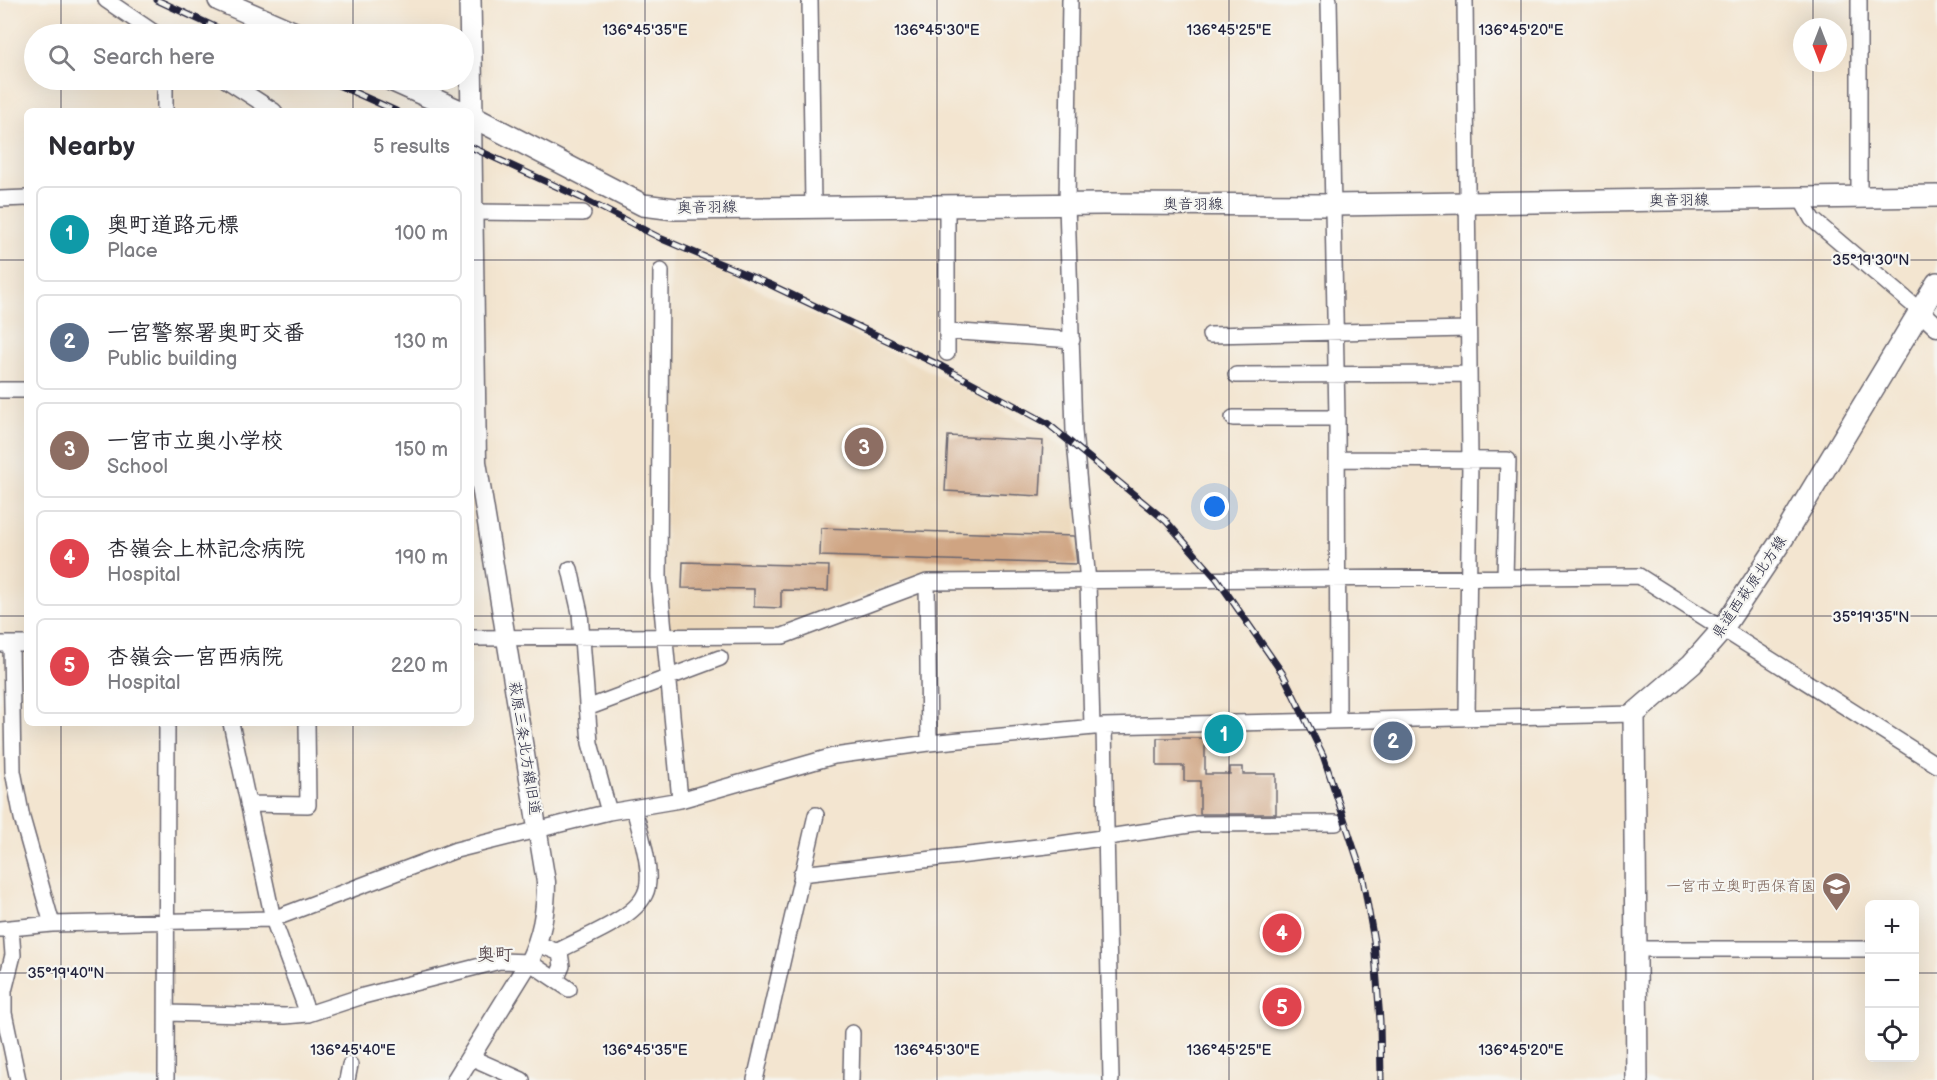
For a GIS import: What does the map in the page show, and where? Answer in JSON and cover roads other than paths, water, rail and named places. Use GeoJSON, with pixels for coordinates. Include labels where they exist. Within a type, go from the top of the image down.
{"type":"FeatureCollection","features":[{"type":"Feature","properties":{"kind":"main road"},"geometry":{"type":"LineString","coordinates":[[219,0],[274,24]]}},
{"type":"Feature","properties":{"kind":"main road"},"geometry":{"type":"LineString","coordinates":[[470,0],[470,24]]}},
{"type":"Feature","properties":{"kind":"main road","name":"奥音羽線"},"geometry":{"type":"LineString","coordinates":[[414,90],[454,108]]}},
{"type":"Feature","properties":{"kind":"main road"},"geometry":{"type":"LineString","coordinates":[[468,90],[468,108]]}},
{"type":"Feature","properties":{"kind":"main road","name":"奥音羽線"},"geometry":{"type":"LineString","coordinates":[[474,117],[643,205],[675,208],[1067,204],[1333,205],[1937,196]]}},
{"type":"Feature","properties":{"kind":"main road","name":"県道西萩原北方線"},"geometry":{"type":"LineString","coordinates":[[1634,714],[1692,664],[1721,631],[1783,538],[1937,283]]}},
{"type":"Feature","properties":{"kind":"main road"},"geometry":{"type":"LineString","coordinates":[[1634,714],[1637,1080]]}},
{"type":"Feature","properties":{"kind":"street"},"geometry":{"type":"LineString","coordinates":[[106,0],[141,24]]}},
{"type":"Feature","properties":{"kind":"street"},"geometry":{"type":"LineString","coordinates":[[810,0],[813,206]]}},
{"type":"Feature","properties":{"kind":"street"},"geometry":{"type":"LineString","coordinates":[[1070,0],[1067,204],[1074,431],[1107,836],[1111,1080]]}},
{"type":"Feature","properties":{"kind":"street"},"geometry":{"type":"LineString","coordinates":[[1329,0],[1337,418],[1338,720]]}},
{"type":"Feature","properties":{"kind":"street"},"geometry":{"type":"LineString","coordinates":[[1465,0],[1470,460],[1467,716]]}},
{"type":"Feature","properties":{"kind":"street"},"geometry":{"type":"LineString","coordinates":[[1859,0],[1859,198]]}},
{"type":"Feature","properties":{"kind":"street"},"geometry":{"type":"LineString","coordinates":[[165,90],[165,108]]}},
{"type":"Feature","properties":{"kind":"street"},"geometry":{"type":"LineString","coordinates":[[241,90],[269,108]]}},
{"type":"Feature","properties":{"kind":"street"},"geometry":{"type":"LineString","coordinates":[[0,199],[24,198]]}},
{"type":"Feature","properties":{"kind":"street"},"geometry":{"type":"LineString","coordinates":[[1801,198],[1812,219],[1937,327]]}},
{"type":"Feature","properties":{"kind":"street"},"geometry":{"type":"LineString","coordinates":[[474,201],[583,213]]}},
{"type":"Feature","properties":{"kind":"street"},"geometry":{"type":"LineString","coordinates":[[946,353],[947,205]]}},
{"type":"Feature","properties":{"kind":"street"},"geometry":{"type":"LineString","coordinates":[[661,271],[659,577],[680,800]]}},
{"type":"Feature","properties":{"kind":"street","name":"萩原三条北方線旧道"},"geometry":{"type":"LineString","coordinates":[[6,928],[52,924],[273,919],[456,850],[538,829],[477,462],[474,305]]}},
{"type":"Feature","properties":{"kind":"street"},"geometry":{"type":"LineString","coordinates":[[1210,335],[1468,329]]}},
{"type":"Feature","properties":{"kind":"street"},"geometry":{"type":"LineString","coordinates":[[947,331],[1072,340]]}},
{"type":"Feature","properties":{"kind":"street"},"geometry":{"type":"LineString","coordinates":[[1236,375],[1469,374]]}},
{"type":"Feature","properties":{"kind":"street"},"geometry":{"type":"LineString","coordinates":[[0,390],[24,390]]}},
{"type":"Feature","properties":{"kind":"street"},"geometry":{"type":"LineString","coordinates":[[1233,418],[1337,418]]}},
{"type":"Feature","properties":{"kind":"street"},"geometry":{"type":"LineString","coordinates":[[1337,459],[1508,460],[1505,577]]}},
{"type":"Feature","properties":{"kind":"street"},"geometry":{"type":"LineString","coordinates":[[570,569],[580,613],[580,637],[590,743],[609,812]]}},
{"type":"Feature","properties":{"kind":"street"},"geometry":{"type":"LineString","coordinates":[[474,638],[783,636],[927,582],[1088,582],[1338,576],[1639,576],[1721,631],[1937,765]]}},
{"type":"Feature","properties":{"kind":"street"},"geometry":{"type":"LineString","coordinates":[[927,582],[929,743]]}},
{"type":"Feature","properties":{"kind":"street"},"geometry":{"type":"LineString","coordinates":[[13,644],[7,751],[22,818],[52,924]]}},
{"type":"Feature","properties":{"kind":"street"},"geometry":{"type":"LineString","coordinates":[[587,708],[720,658]]}},
{"type":"Feature","properties":{"kind":"street"},"geometry":{"type":"LineString","coordinates":[[456,1080],[538,944],[546,916],[546,882],[538,829],[609,812],[680,800],[834,756],[929,743],[1098,726],[1634,714]]}},
{"type":"Feature","properties":{"kind":"street"},"geometry":{"type":"LineString","coordinates":[[166,1080],[167,726]]}},
{"type":"Feature","properties":{"kind":"street"},"geometry":{"type":"LineString","coordinates":[[232,726],[273,919],[308,1014]]}},
{"type":"Feature","properties":{"kind":"street"},"geometry":{"type":"LineString","coordinates":[[248,804],[308,805],[307,726]]}},
{"type":"Feature","properties":{"kind":"street"},"geometry":{"type":"LineString","coordinates":[[538,944],[558,951],[633,909],[646,892],[648,868],[634,808]]}},
{"type":"Feature","properties":{"kind":"street"},"geometry":{"type":"LineString","coordinates":[[755,1080],[785,958],[801,874],[816,815]]}},
{"type":"Feature","properties":{"kind":"street"},"geometry":{"type":"LineString","coordinates":[[801,874],[1047,846],[1196,824],[1336,822]]}},
{"type":"Feature","properties":{"kind":"street"},"geometry":{"type":"LineString","coordinates":[[6,928],[13,955],[4,991],[4,1013],[18,1080]]}},
{"type":"Feature","properties":{"kind":"street"},"geometry":{"type":"LineString","coordinates":[[1635,949],[1865,949]]}},
{"type":"Feature","properties":{"kind":"street"},"geometry":{"type":"LineString","coordinates":[[556,980],[562,966],[558,951]]}},
{"type":"Feature","properties":{"kind":"street"},"geometry":{"type":"LineString","coordinates":[[167,1013],[285,1017],[308,1014],[363,996],[500,961],[529,962],[569,989]]}},
{"type":"Feature","properties":{"kind":"street"},"geometry":{"type":"LineString","coordinates":[[851,1080],[852,1033]]}},
{"type":"Feature","properties":{"kind":"street"},"geometry":{"type":"LineString","coordinates":[[470,1057],[522,1080]]}},
{"type":"Feature","properties":{"kind":"railway"},"geometry":{"type":"LineString","coordinates":[[157,0],[209,24]]}},
{"type":"Feature","properties":{"kind":"railway"},"geometry":{"type":"LineString","coordinates":[[349,90],[389,108]]}},
{"type":"Feature","properties":{"kind":"railway"},"geometry":{"type":"LineString","coordinates":[[474,148],[584,199],[662,239],[771,285],[941,366],[1047,423],[1166,521],[1217,579],[1283,674],[1323,755],[1362,873],[1374,941],[1380,1021],[1381,1080]]}},
{"type":"Feature","properties":{"kind":"place","name":"一宮市立奥小学校"},"geometry":{"type":"Point","coordinates":[864,447]}},
{"type":"Feature","properties":{"kind":"place","name":"奥町道路元標"},"geometry":{"type":"Point","coordinates":[1224,734]}},
{"type":"Feature","properties":{"kind":"place","name":"一宮警察署奥町交番"},"geometry":{"type":"Point","coordinates":[1393,741]}},
{"type":"Feature","properties":{"kind":"place","name":"一宮市立奥町西保育園"},"geometry":{"type":"Point","coordinates":[1837,912]}},
{"type":"Feature","properties":{"kind":"place","name":"杏嶺会上林記念病院"},"geometry":{"type":"Point","coordinates":[1282,933]}},
{"type":"Feature","properties":{"kind":"place","name":"杏嶺会一宮西病院"},"geometry":{"type":"Point","coordinates":[1282,1007]}},
{"type":"Feature","properties":{"kind":"district","name":"奥町"},"geometry":{"type":"Point","coordinates":[495,954]}}]}
